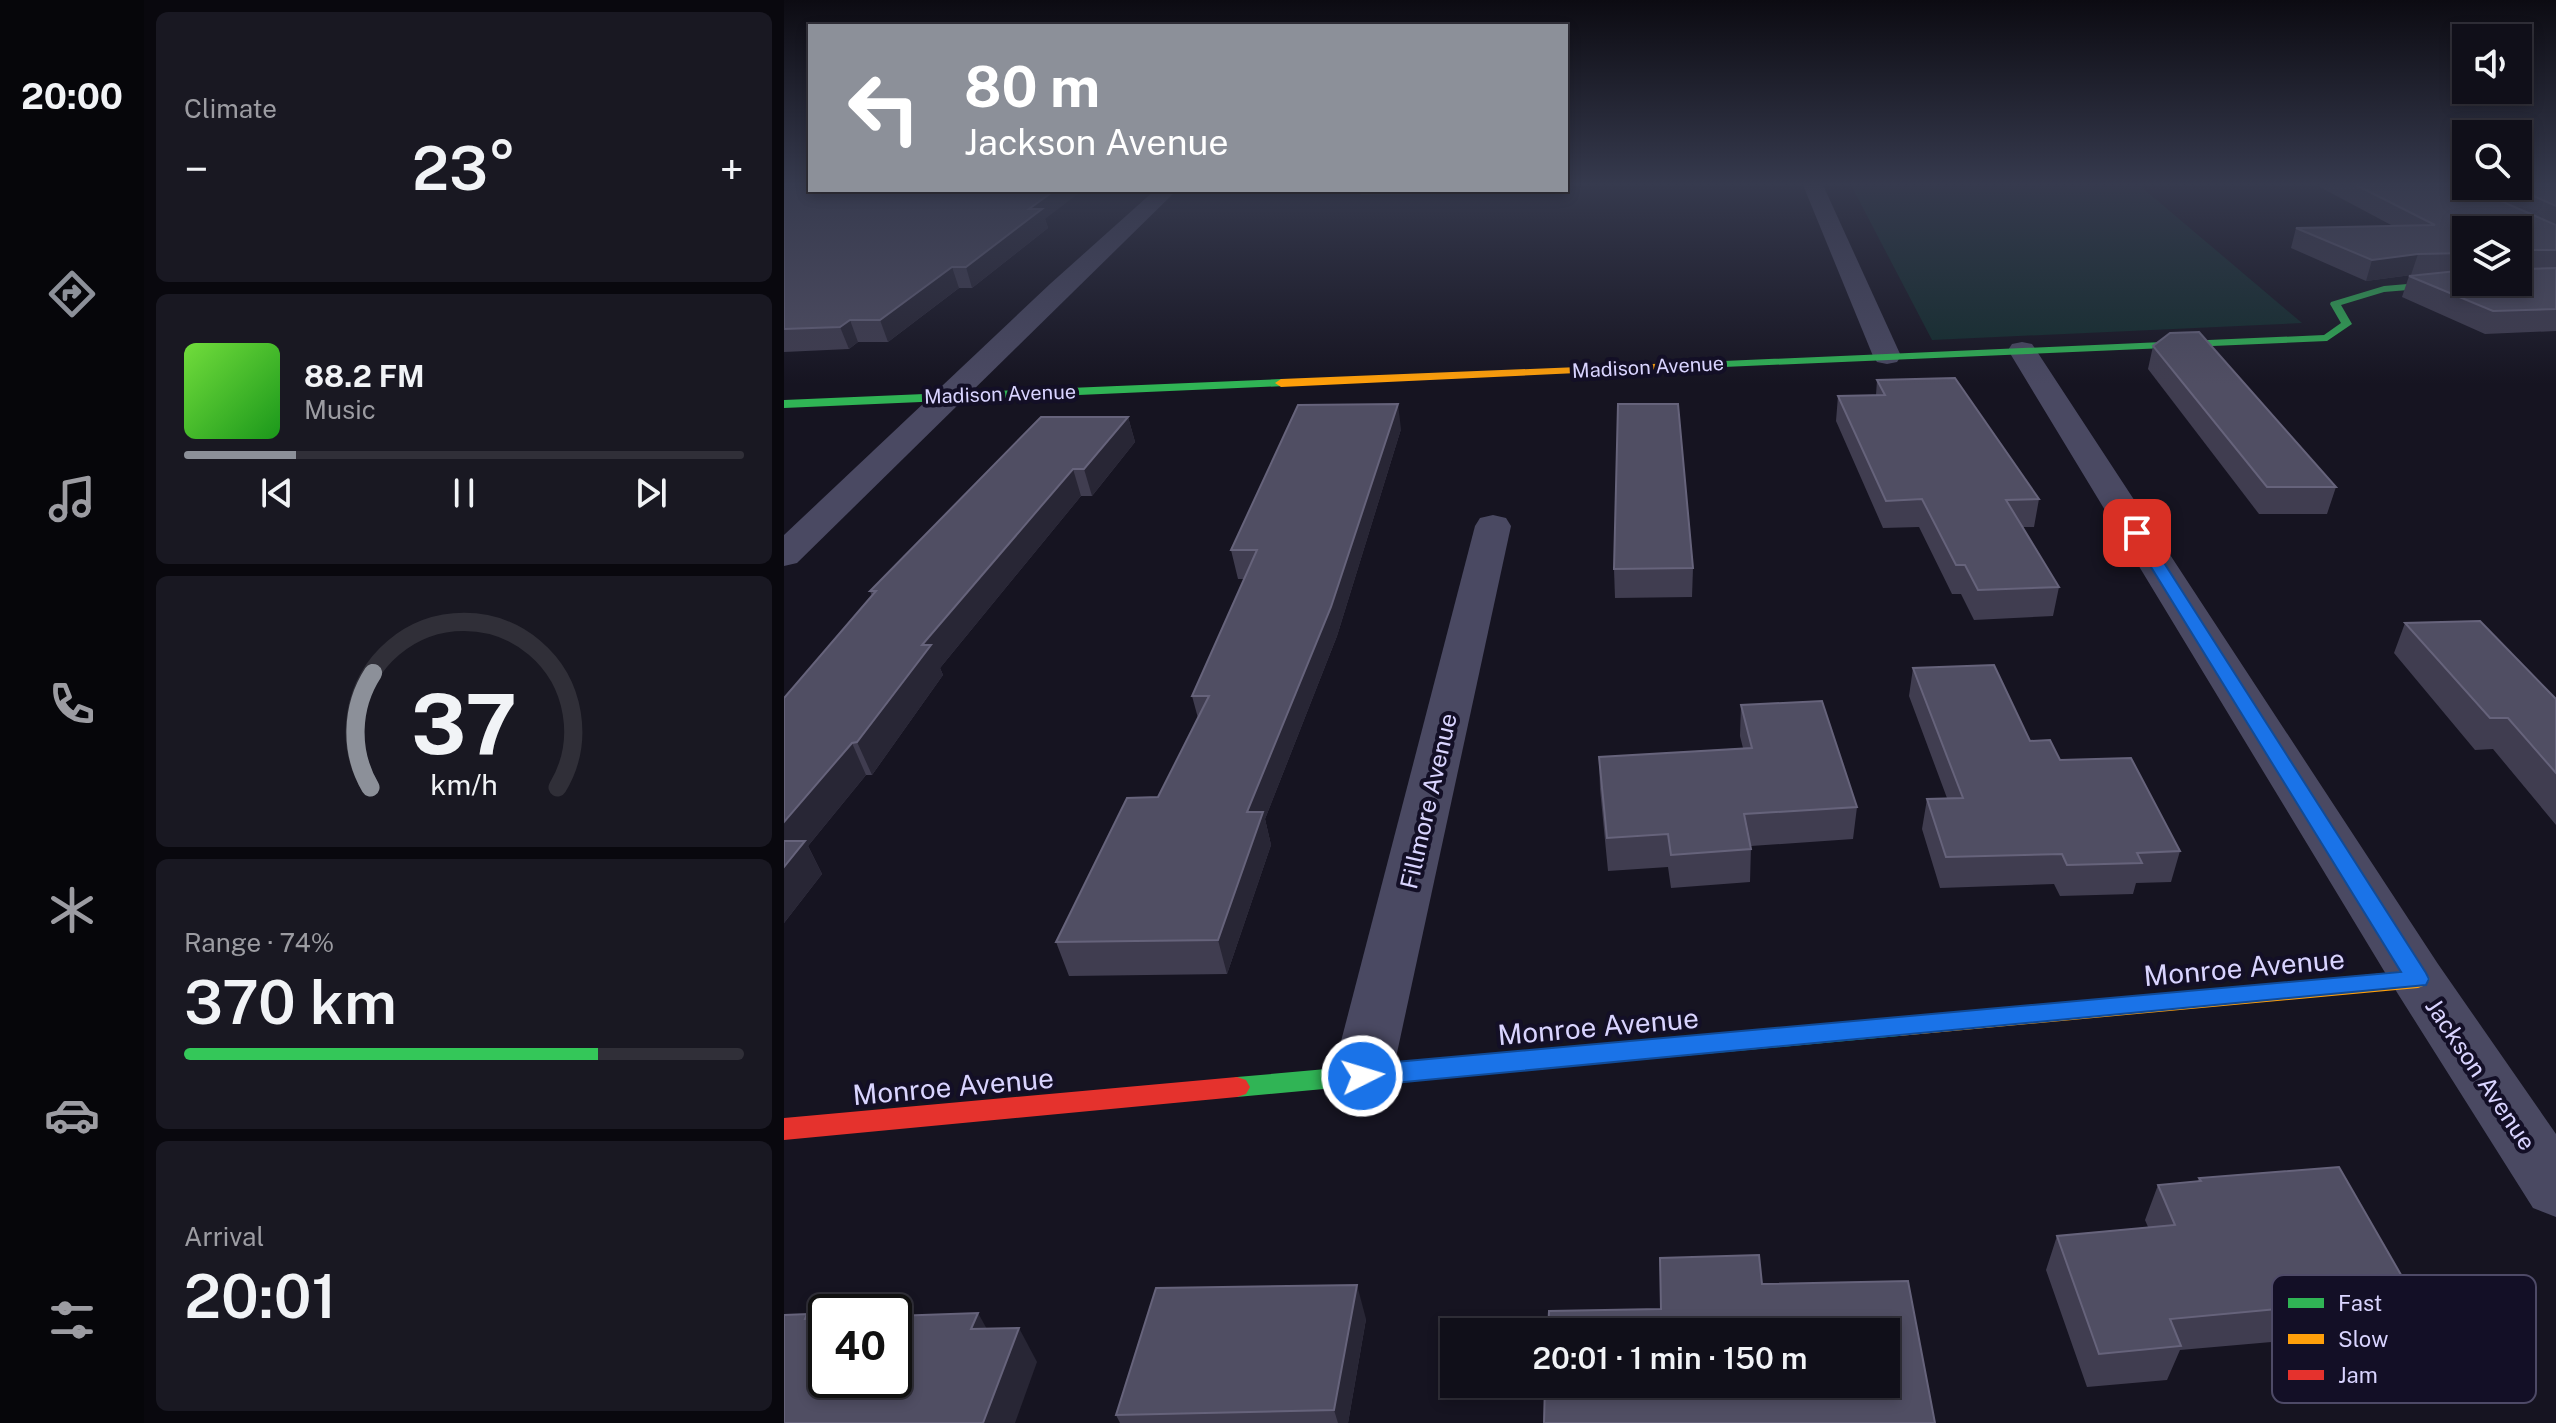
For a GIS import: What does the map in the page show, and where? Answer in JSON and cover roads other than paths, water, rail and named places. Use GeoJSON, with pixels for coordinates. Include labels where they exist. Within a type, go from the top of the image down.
{"type":"FeatureCollection","features":[{"type":"Feature","properties":{"kind":"street"},"geometry":{"type":"LineString","coordinates":[[784,555],[1100,251]]}},
{"type":"Feature","properties":{"kind":"street"},"geometry":{"type":"LineString","coordinates":[[1842,251],[1887,356]]}},
{"type":"Feature","properties":{"kind":"street","name":"Madison Avenue"},"geometry":{"type":"LineString","coordinates":[[784,404],[2327,338],[2347,324],[2335,304],[2357,293],[2411,284],[2452,283]]}},
{"type":"Feature","properties":{"kind":"street","name":"Jackson Avenue"},"geometry":{"type":"LineString","coordinates":[[2022,350],[2418,979],[2556,1188]]}},
{"type":"Feature","properties":{"kind":"street","name":"Fillmore Avenue"},"geometry":{"type":"LineString","coordinates":[[1362,1076],[1493,526]]}},
{"type":"Feature","properties":{"kind":"street","name":"Monroe Avenue"},"geometry":{"type":"LineString","coordinates":[[784,1129],[2418,979]]}}]}
